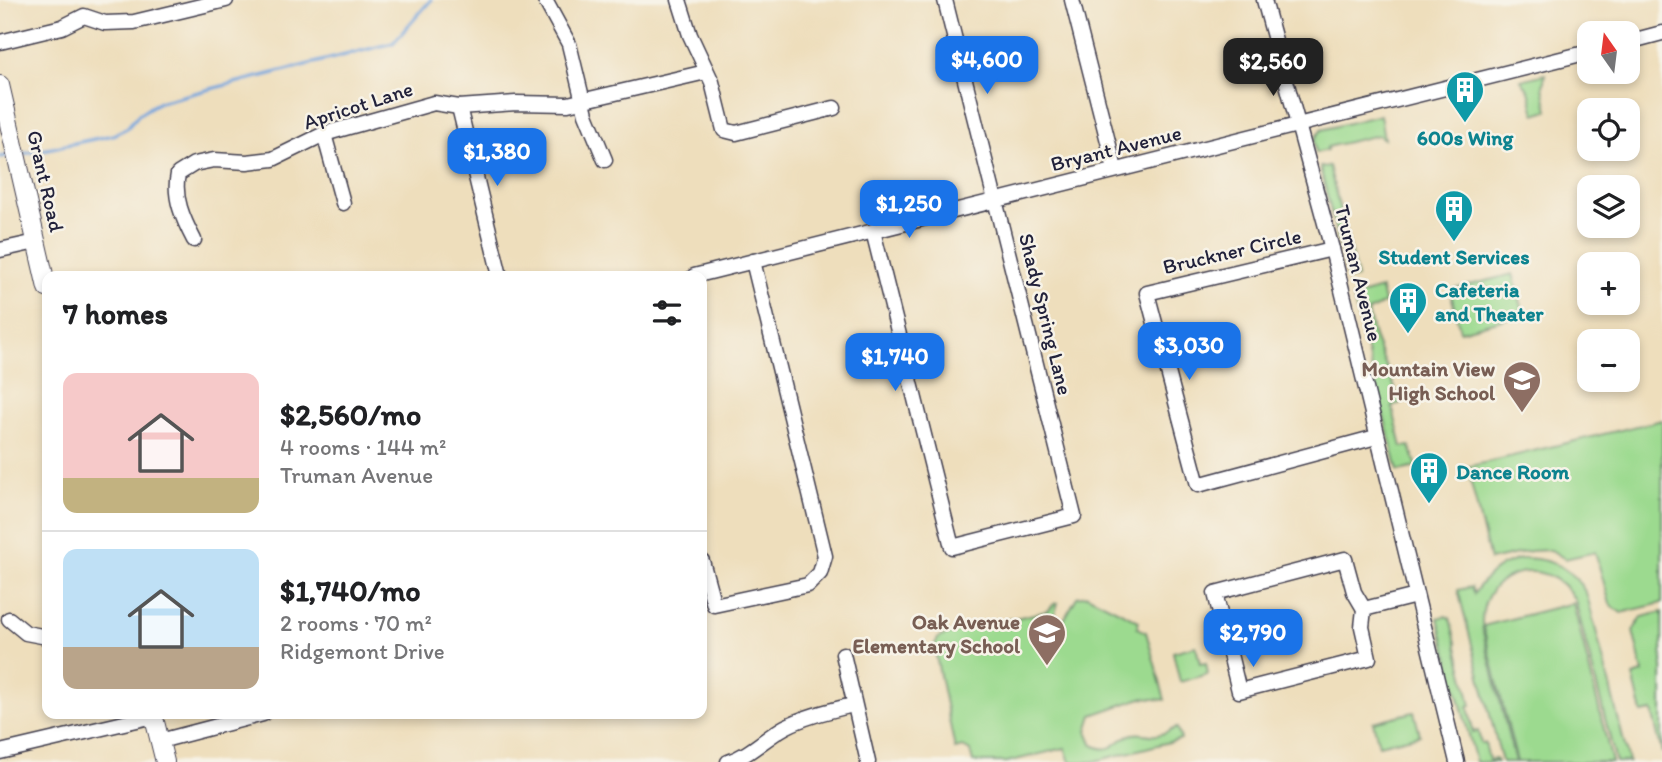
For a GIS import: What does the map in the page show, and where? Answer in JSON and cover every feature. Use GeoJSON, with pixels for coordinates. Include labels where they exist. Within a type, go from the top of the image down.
{"type":"FeatureCollection","features":[{"type":"Feature","properties":{"kind":"main road","name":"Grant Road"},"geometry":{"type":"LineString","coordinates":[[0,85],[43,271]]}},
{"type":"Feature","properties":{"kind":"main road"},"geometry":{"type":"LineString","coordinates":[[154,719],[165,762]]}},
{"type":"Feature","properties":{"kind":"street"},"geometry":{"type":"LineString","coordinates":[[0,42],[62,27],[84,16],[105,23],[134,22],[189,5],[226,0]]}},
{"type":"Feature","properties":{"kind":"street"},"geometry":{"type":"LineString","coordinates":[[545,0],[569,44],[582,102],[605,160]]}},
{"type":"Feature","properties":{"kind":"street"},"geometry":{"type":"LineString","coordinates":[[679,0],[712,82],[724,130],[745,131],[834,108]]}},
{"type":"Feature","properties":{"kind":"street","name":"Shady Spring Lane"},"geometry":{"type":"LineString","coordinates":[[873,232],[952,547],[1074,516],[945,0]]}},
{"type":"Feature","properties":{"kind":"street"},"geometry":{"type":"LineString","coordinates":[[1072,0],[1115,169]]}},
{"type":"Feature","properties":{"kind":"street","name":"Truman Avenue"},"geometry":{"type":"LineString","coordinates":[[1264,0],[1332,249],[1457,762]]}},
{"type":"Feature","properties":{"kind":"street"},"geometry":{"type":"LineString","coordinates":[[1640,39],[1662,33]]}},
{"type":"Feature","properties":{"kind":"street","name":"Bryant Avenue"},"geometry":{"type":"LineString","coordinates":[[707,273],[1577,55]]}},
{"type":"Feature","properties":{"kind":"street","name":"Apricot Lane"},"geometry":{"type":"LineString","coordinates":[[194,240],[185,223],[175,189],[178,174],[194,164],[214,160],[247,162],[273,159],[324,134],[434,103],[459,107],[582,102],[706,72]]}},
{"type":"Feature","properties":{"kind":"street"},"geometry":{"type":"LineString","coordinates":[[459,107],[499,271]]}},
{"type":"Feature","properties":{"kind":"street"},"geometry":{"type":"LineString","coordinates":[[324,134],[342,203]]}},
{"type":"Feature","properties":{"kind":"street"},"geometry":{"type":"LineString","coordinates":[[0,250],[36,242]]}},
{"type":"Feature","properties":{"kind":"street","name":"Bruckner Circle"},"geometry":{"type":"LineString","coordinates":[[1332,249],[1147,293],[1198,485],[1376,438]]}},
{"type":"Feature","properties":{"kind":"street"},"geometry":{"type":"LineString","coordinates":[[707,581],[713,605],[807,585],[820,573],[825,556],[752,261]]}},
{"type":"Feature","properties":{"kind":"street"},"geometry":{"type":"LineString","coordinates":[[1345,559],[1354,592],[1364,609],[1362,627],[1369,658],[1239,691],[1215,593],[1345,559]]}},
{"type":"Feature","properties":{"kind":"street"},"geometry":{"type":"LineString","coordinates":[[1364,609],[1416,596]]}},
{"type":"Feature","properties":{"kind":"street"},"geometry":{"type":"LineString","coordinates":[[9,619],[26,633],[42,635]]}},
{"type":"Feature","properties":{"kind":"street"},"geometry":{"type":"LineString","coordinates":[[843,654],[868,762]]}},
{"type":"Feature","properties":{"kind":"street"},"geometry":{"type":"LineString","coordinates":[[728,762],[751,751],[783,728],[814,714],[853,705]]}},
{"type":"Feature","properties":{"kind":"street"},"geometry":{"type":"LineString","coordinates":[[0,752],[136,719]]}},
{"type":"Feature","properties":{"kind":"street"},"geometry":{"type":"LineString","coordinates":[[160,741],[244,719]]}},
{"type":"Feature","properties":{"kind":"green space"},"geometry":{"type":"Polygon","coordinates":[[[1545,74],[1543,87],[1548,110],[1535,114],[1529,91],[1521,80],[1545,74]]]}},
{"type":"Feature","properties":{"kind":"green space"},"geometry":{"type":"Polygon","coordinates":[[[1380,115],[1384,139],[1378,135],[1327,147],[1327,150],[1316,153],[1315,141],[1321,130],[1380,115]]]}},
{"type":"Feature","properties":{"kind":"green space"},"geometry":{"type":"Polygon","coordinates":[[[1329,166],[1357,278],[1348,280],[1320,167],[1329,166]]]}},
{"type":"Feature","properties":{"kind":"green space"},"geometry":{"type":"Polygon","coordinates":[[[1513,274],[1524,314],[1460,331],[1450,290],[1513,274]]]}},
{"type":"Feature","properties":{"kind":"green space"},"geometry":{"type":"Polygon","coordinates":[[[1381,289],[1384,303],[1368,312],[1374,337],[1401,403],[1392,406],[1402,447],[1410,446],[1417,467],[1398,471],[1353,297],[1381,289]]]}},
{"type":"Feature","properties":{"kind":"green space"},"geometry":{"type":"Polygon","coordinates":[[[1662,420],[1662,603],[1621,613],[1610,604],[1595,552],[1565,559],[1551,550],[1530,551],[1490,560],[1467,467],[1662,420]]]}},
{"type":"Feature","properties":{"kind":"green space"},"geometry":{"type":"Polygon","coordinates":[[[1526,558],[1546,561],[1562,568],[1576,579],[1587,595],[1629,762],[1616,762],[1575,600],[1562,584],[1547,575],[1530,572],[1514,574],[1500,582],[1489,595],[1483,612],[1483,632],[1515,762],[1502,762],[1458,590],[1471,587],[1474,594],[1496,570],[1510,562],[1526,558]]]}},
{"type":"Feature","properties":{"kind":"green space","name":"Oak Avenue Elementary School"},"geometry":{"type":"Polygon","coordinates":[[[1087,595],[1139,621],[1137,628],[1146,632],[1165,700],[1141,698],[1092,715],[1087,731],[1093,745],[1106,748],[1133,734],[1158,735],[1177,728],[1181,739],[1092,762],[1070,762],[1065,748],[1007,762],[973,762],[970,751],[963,747],[955,749],[934,646],[939,637],[995,620],[997,622],[1048,611],[1058,603],[1054,616],[1058,630],[1077,597],[1087,595]]]}},
{"type":"Feature","properties":{"kind":"green space"},"geometry":{"type":"Polygon","coordinates":[[[1573,603],[1612,762],[1517,762],[1483,626],[1573,603]]]}},
{"type":"Feature","properties":{"kind":"green space"},"geometry":{"type":"Polygon","coordinates":[[[1662,612],[1662,753],[1652,711],[1642,713],[1633,676],[1643,673],[1633,631],[1642,617],[1662,612]]]}},
{"type":"Feature","properties":{"kind":"green space"},"geometry":{"type":"Polygon","coordinates":[[[1438,618],[1450,618],[1469,696],[1473,732],[1478,731],[1481,743],[1485,743],[1489,760],[1496,759],[1497,762],[1476,762],[1438,618]]]}},
{"type":"Feature","properties":{"kind":"green space"},"geometry":{"type":"Polygon","coordinates":[[[1196,646],[1200,664],[1206,663],[1208,674],[1180,682],[1173,652],[1196,646]]]}},
{"type":"Feature","properties":{"kind":"green space"},"geometry":{"type":"Polygon","coordinates":[[[1414,712],[1420,735],[1379,745],[1373,722],[1414,712]]]}},
{"type":"Feature","properties":{"kind":"waterway"},"geometry":{"type":"LineString","coordinates":[[23,154],[113,135],[127,128],[139,114],[159,102],[393,43],[431,0]]}},
{"type":"Feature","properties":{"kind":"waterway"},"geometry":{"type":"LineString","coordinates":[[0,157],[12,155]]}},
{"type":"Feature","properties":{"kind":"place","name":"600s Wing"},"geometry":{"type":"Point","coordinates":[1465,124]}},
{"type":"Feature","properties":{"kind":"place","name":"Student Services"},"geometry":{"type":"Point","coordinates":[1454,243]}},
{"type":"Feature","properties":{"kind":"place","name":"Cafeteria and Theater"},"geometry":{"type":"Point","coordinates":[1408,335]}},
{"type":"Feature","properties":{"kind":"place","name":"Mountain View High School"},"geometry":{"type":"Point","coordinates":[1522,414]}},
{"type":"Feature","properties":{"kind":"place","name":"Dance Room"},"geometry":{"type":"Point","coordinates":[1429,505]}},
{"type":"Feature","properties":{"kind":"place","name":"Oak Avenue Elementary School"},"geometry":{"type":"Point","coordinates":[1047,667]}}]}
